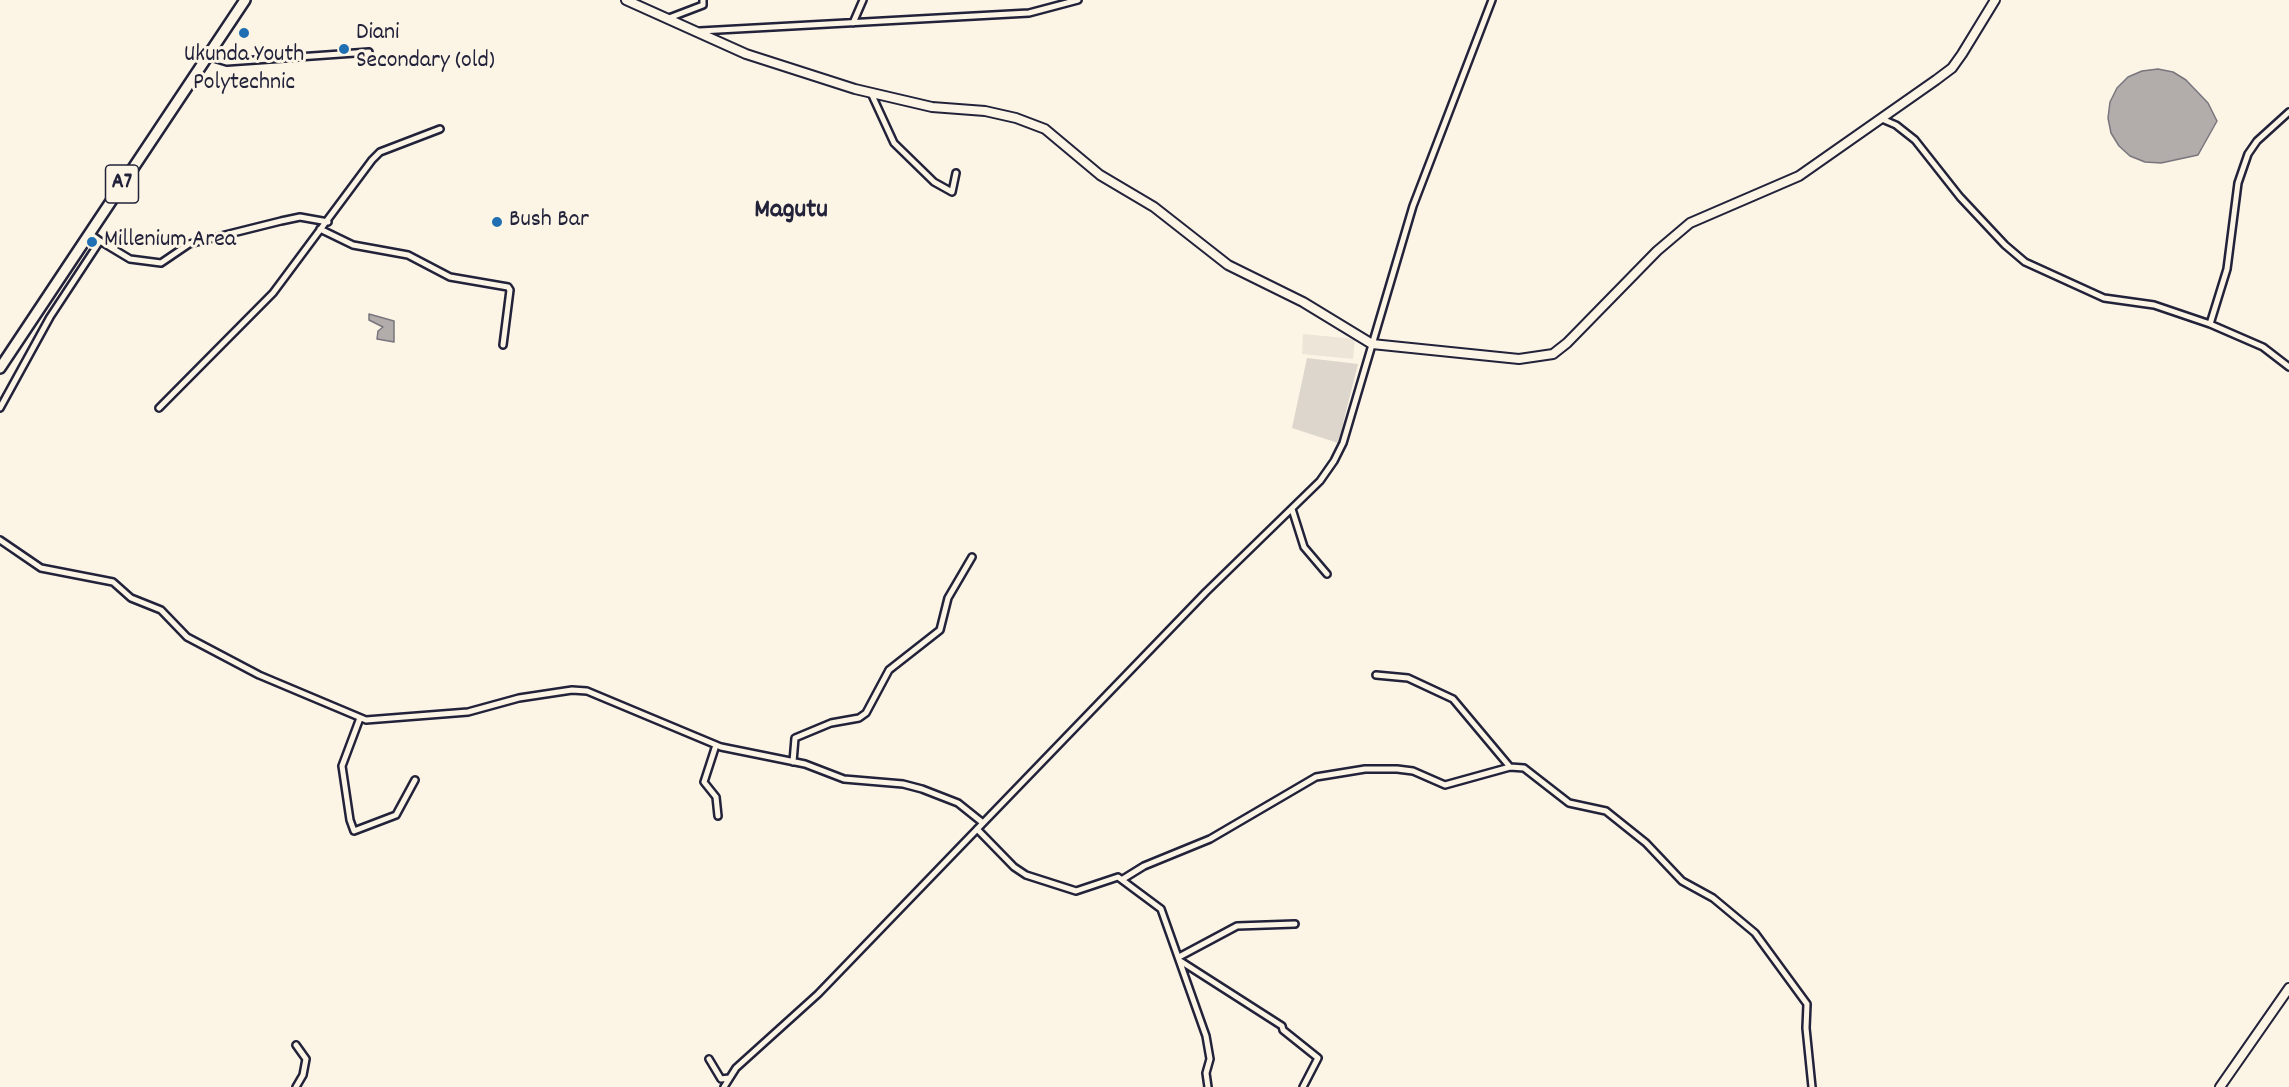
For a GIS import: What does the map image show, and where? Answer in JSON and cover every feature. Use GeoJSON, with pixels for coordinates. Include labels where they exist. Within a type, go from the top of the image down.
{"type":"FeatureCollection","features":[{"type":"Feature","properties":{"kind":"highway","name":"A7"},"geometry":{"type":"LineString","coordinates":[[0,368],[245,0]]}},
{"type":"Feature","properties":{"kind":"street"},"geometry":{"type":"LineString","coordinates":[[626,0],[746,54],[871,93],[932,107],[985,111],[1016,118],[1045,129],[1100,175],[1154,207],[1228,266],[1303,302],[1372,344],[1519,358],[1553,354],[1678,231],[1703,216],[1792,180],[1952,68],[1995,0]]}},
{"type":"Feature","properties":{"kind":"street"},"geometry":{"type":"LineString","coordinates":[[669,18],[703,5],[703,0]]}},
{"type":"Feature","properties":{"kind":"street"},"geometry":{"type":"LineString","coordinates":[[853,23],[863,0]]}},
{"type":"Feature","properties":{"kind":"street"},"geometry":{"type":"LineString","coordinates":[[698,31],[1029,13],[1078,0]]}},
{"type":"Feature","properties":{"kind":"street"},"geometry":{"type":"LineString","coordinates":[[724,1087],[736,1068],[818,994],[1206,592],[1320,481],[1339,454],[1413,206],[1492,0]]}},
{"type":"Feature","properties":{"kind":"street"},"geometry":{"type":"LineString","coordinates":[[207,56],[227,62],[369,52]]}},
{"type":"Feature","properties":{"kind":"street"},"geometry":{"type":"LineString","coordinates":[[871,93],[894,142],[934,182],[952,192],[957,173]]}},
{"type":"Feature","properties":{"kind":"street"},"geometry":{"type":"LineString","coordinates":[[2210,324],[2227,269],[2238,183],[2248,154],[2257,141],[2289,112]]}},
{"type":"Feature","properties":{"kind":"street"},"geometry":{"type":"LineString","coordinates":[[1882,118],[1896,125],[1915,140],[1960,197],[2005,245],[2025,262],[2104,298],[2148,304],[2210,324],[2263,347],[2289,367]]}},
{"type":"Feature","properties":{"kind":"street"},"geometry":{"type":"LineString","coordinates":[[159,408],[273,293],[380,152],[440,129]]}},
{"type":"Feature","properties":{"kind":"street"},"geometry":{"type":"LineString","coordinates":[[89,233],[130,259],[161,262],[189,244],[281,221],[300,217],[328,222]]}},
{"type":"Feature","properties":{"kind":"street"},"geometry":{"type":"LineString","coordinates":[[320,229],[353,245],[408,255],[450,277],[508,287],[510,290],[503,345]]}},
{"type":"Feature","properties":{"kind":"street"},"geometry":{"type":"LineString","coordinates":[[0,408],[50,317],[100,241]]}},
{"type":"Feature","properties":{"kind":"street"},"geometry":{"type":"LineString","coordinates":[[1292,509],[1304,547],[1327,574]]}},
{"type":"Feature","properties":{"kind":"street"},"geometry":{"type":"LineString","coordinates":[[0,540],[42,568],[113,582],[131,598],[161,610],[187,638],[259,675],[360,718],[375,721],[458,714],[519,698],[572,690],[587,691],[716,745],[793,762],[844,779],[903,784],[922,789],[958,803],[983,823]]}},
{"type":"Feature","properties":{"kind":"street"},"geometry":{"type":"LineString","coordinates":[[793,762],[795,738],[831,723],[859,718],[866,713],[889,670],[940,630],[948,598],[972,557]]}},
{"type":"Feature","properties":{"kind":"street"},"geometry":{"type":"LineString","coordinates":[[1376,675],[1408,678],[1453,699],[1510,767]]}},
{"type":"Feature","properties":{"kind":"street"},"geometry":{"type":"LineString","coordinates":[[360,718],[342,766],[350,820],[354,831],[396,815],[415,780]]}},
{"type":"Feature","properties":{"kind":"street"},"geometry":{"type":"LineString","coordinates":[[716,745],[704,782],[716,797],[718,816]]}},
{"type":"Feature","properties":{"kind":"street"},"geometry":{"type":"LineString","coordinates":[[1123,879],[1144,866],[1210,839],[1316,777],[1365,769],[1397,769],[1413,771],[1444,785],[1510,767],[1524,768],[1569,803],[1606,811],[1646,843],[1682,881],[1713,898],[1755,933],[1806,1004],[1812,1087]]}},
{"type":"Feature","properties":{"kind":"street"},"geometry":{"type":"LineString","coordinates":[[977,830],[1014,867],[1026,875],[1066,890],[1082,890],[1111,878],[1123,879],[1161,909],[1209,1048],[1209,1064],[1206,1074],[1208,1087]]}},
{"type":"Feature","properties":{"kind":"street"},"geometry":{"type":"LineString","coordinates":[[1180,959],[1238,926],[1295,924]]}},
{"type":"Feature","properties":{"kind":"street"},"geometry":{"type":"LineString","coordinates":[[1180,959],[1282,1026],[1283,1030],[1318,1058],[1303,1087]]}},
{"type":"Feature","properties":{"kind":"street"},"geometry":{"type":"LineString","coordinates":[[2220,1087],[2289,988]]}},
{"type":"Feature","properties":{"kind":"street"},"geometry":{"type":"LineString","coordinates":[[296,1045],[306,1059],[303,1075],[296,1087]]}},
{"type":"Feature","properties":{"kind":"street"},"geometry":{"type":"LineString","coordinates":[[709,1059],[721,1079],[729,1078]]}},
{"type":"Feature","properties":{"kind":"shaded area"},"geometry":{"type":"Polygon","coordinates":[[[2158,69],[2173,72],[2186,80],[2208,103],[2217,121],[2198,155],[2161,163],[2145,162],[2130,156],[2119,146],[2111,133],[2108,118],[2110,102],[2117,88],[2128,77],[2142,71],[2158,69]]]}},
{"type":"Feature","properties":{"kind":"shaded area"},"geometry":{"type":"Polygon","coordinates":[[[369,314],[394,321],[394,342],[377,339],[378,331],[383,327],[369,320],[369,314]]]}},
{"type":"Feature","properties":{"kind":"shaded area"},"geometry":{"type":"Polygon","coordinates":[[[1303,334],[1355,339],[1353,359],[1302,354],[1303,334]]]}},
{"type":"Feature","properties":{"kind":"shaded area"},"geometry":{"type":"Polygon","coordinates":[[[1307,358],[1358,364],[1338,443],[1292,428],[1307,358]]]}},
{"type":"Feature","properties":{"kind":"place","name":"Ukunda Youth Polytechnic"},"geometry":{"type":"Point","coordinates":[244,33]}},
{"type":"Feature","properties":{"kind":"place","name":"Diani Secondary (old)"},"geometry":{"type":"Point","coordinates":[344,49]}},
{"type":"Feature","properties":{"kind":"place","name":"Bush Bar"},"geometry":{"type":"Point","coordinates":[497,222]}},
{"type":"Feature","properties":{"kind":"place","name":"Millenium Area"},"geometry":{"type":"Point","coordinates":[92,242]}},
{"type":"Feature","properties":{"kind":"district","name":"Magutu"},"geometry":{"type":"Point","coordinates":[791,212]}}]}
